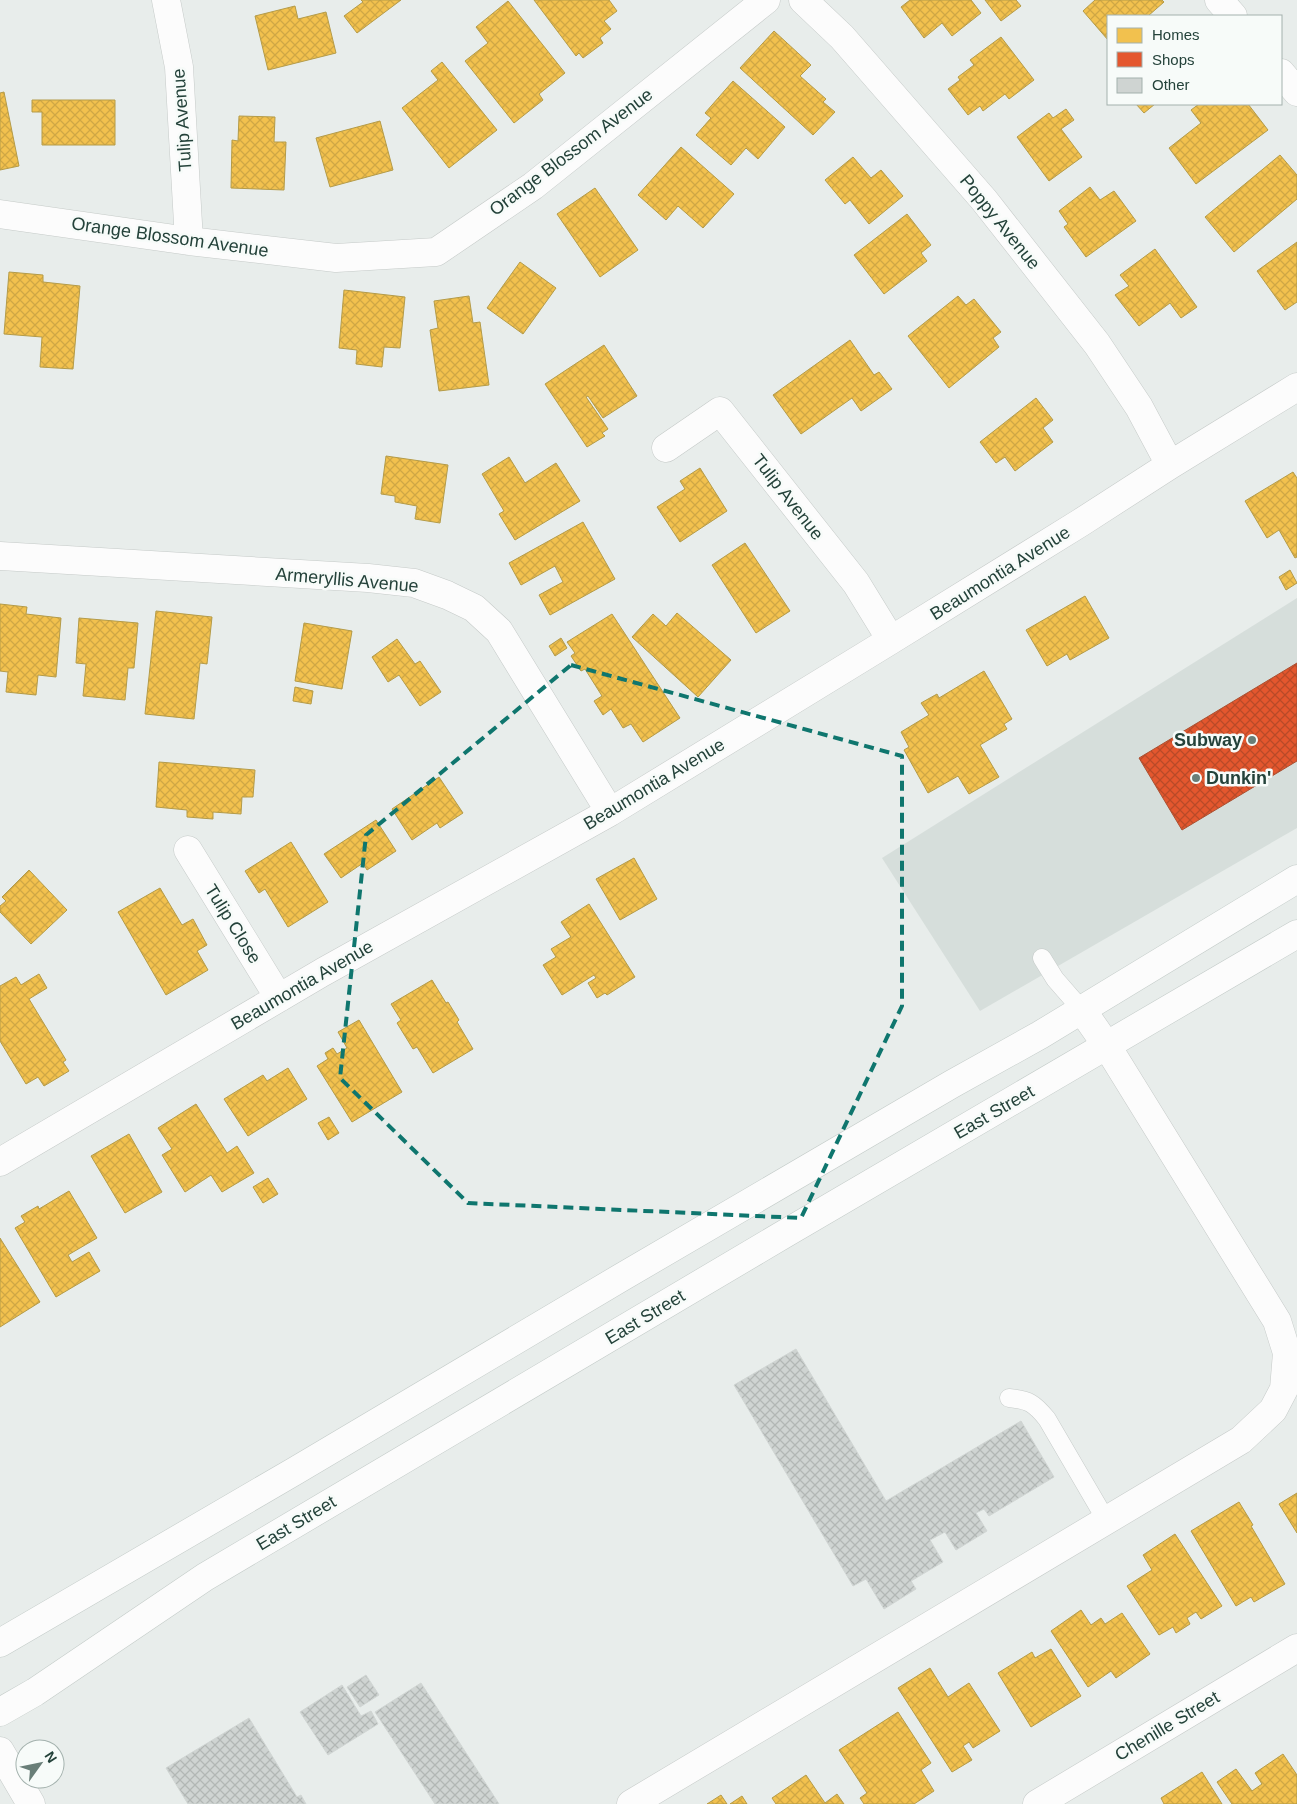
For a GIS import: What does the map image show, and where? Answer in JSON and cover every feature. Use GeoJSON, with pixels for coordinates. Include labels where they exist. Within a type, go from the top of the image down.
{"type":"FeatureCollection","features":[{"type":"Feature","properties":{"kind":"street","name":"Tulip Avenue"},"geometry":{"type":"LineString","coordinates":[[166,0],[179,67],[189,241]]}},
{"type":"Feature","properties":{"kind":"street","name":"Orange Blossom Avenue"},"geometry":{"type":"LineString","coordinates":[[0,214],[189,241],[336,258],[436,252],[533,186],[766,0]]}},
{"type":"Feature","properties":{"kind":"street","name":"Poppy Avenue"},"geometry":{"type":"LineString","coordinates":[[803,0],[842,37],[984,200],[1098,344],[1139,408],[1170,465]]}},
{"type":"Feature","properties":{"kind":"street"},"geometry":{"type":"LineString","coordinates":[[1219,0],[1232,15]]}},
{"type":"Feature","properties":{"kind":"street"},"geometry":{"type":"LineString","coordinates":[[1282,73],[1297,92]]}},
{"type":"Feature","properties":{"kind":"street","name":"Beaumontia Avenue"},"geometry":{"type":"LineString","coordinates":[[1,1158],[323,972],[610,812],[891,640],[1297,387]]}},
{"type":"Feature","properties":{"kind":"street","name":"Tulip Avenue"},"geometry":{"type":"LineString","coordinates":[[666,448],[720,411],[856,583],[891,640]]}},
{"type":"Feature","properties":{"kind":"street","name":"Armeryllis Avenue"},"geometry":{"type":"LineString","coordinates":[[0,556],[414,582],[447,595],[474,608],[499,631],[610,812]]}},
{"type":"Feature","properties":{"kind":"street","name":"Tulip Close"},"geometry":{"type":"LineString","coordinates":[[188,850],[279,998]]}},
{"type":"Feature","properties":{"kind":"street"},"geometry":{"type":"LineString","coordinates":[[0,1643],[665,1252],[1082,1010],[1297,879]]}},
{"type":"Feature","properties":{"kind":"street","name":"East Street"},"geometry":{"type":"LineString","coordinates":[[0,1712],[35,1692],[205,1577],[786,1233],[1297,934]]}},
{"type":"Feature","properties":{"kind":"street"},"geometry":{"type":"LineString","coordinates":[[630,1804],[1241,1440],[1274,1410],[1284,1388],[1287,1353],[1276,1321],[1107,1046],[1082,1010]]}},
{"type":"Feature","properties":{"kind":"street","name":"Chenille Street"},"geometry":{"type":"LineString","coordinates":[[1037,1804],[1297,1648]]}},
{"type":"Feature","properties":{"kind":"street"},"geometry":{"type":"LineString","coordinates":[[0,1751],[31,1804]]}},
{"type":"Feature","properties":{"kind":"lane"},"geometry":{"type":"LineString","coordinates":[[1042,958],[1055,979],[1082,1010]]}},
{"type":"Feature","properties":{"kind":"lane"},"geometry":{"type":"LineString","coordinates":[[1009,1398],[1026,1400],[1037,1407],[1042,1413],[1106,1520]]}},
{"type":"Feature","properties":{"kind":"highlighted area"},"geometry":{"type":"Polygon","coordinates":[[[571,665],[902,756],[902,1006],[801,1218],[468,1203],[340,1078],[366,835],[571,665]]]}},
{"type":"Feature","properties":{"kind":"shaded area"},"geometry":{"type":"Polygon","coordinates":[[[1297,598],[1297,828],[980,1011],[882,858],[1297,598]]]}},
{"type":"Feature","properties":{"kind":"building: Homes"},"geometry":{"type":"Polygon","coordinates":[[[361,0],[401,0],[357,33],[344,16],[363,2],[361,0]]]}},
{"type":"Feature","properties":{"kind":"building: Homes"},"geometry":{"type":"Polygon","coordinates":[[[534,0],[609,0],[617,11],[604,21],[611,29],[600,38],[603,43],[583,58],[579,53],[576,56],[534,0]]]}},
{"type":"Feature","properties":{"kind":"building: Homes"},"geometry":{"type":"Polygon","coordinates":[[[910,0],[971,0],[981,13],[952,36],[942,23],[924,38],[901,7],[910,0]]]}},
{"type":"Feature","properties":{"kind":"building: Homes"},"geometry":{"type":"Polygon","coordinates":[[[985,0],[1016,0],[1021,6],[1001,21],[985,0]]]}},
{"type":"Feature","properties":{"kind":"building: Homes"},"geometry":{"type":"Polygon","coordinates":[[[1095,0],[1162,0],[1164,2],[1149,15],[1107,15],[1107,39],[1083,11],[1095,0]]]}},
{"type":"Feature","properties":{"kind":"building: Homes"},"geometry":{"type":"Polygon","coordinates":[[[508,1],[565,73],[539,94],[543,100],[514,123],[465,61],[488,43],[476,27],[508,1]]]}},
{"type":"Feature","properties":{"kind":"building: Homes"},"geometry":{"type":"Polygon","coordinates":[[[295,6],[298,19],[326,12],[336,53],[268,70],[255,16],[295,6]]]}},
{"type":"Feature","properties":{"kind":"building: Homes"},"geometry":{"type":"Polygon","coordinates":[[[774,31],[811,65],[800,76],[826,99],[823,102],[835,112],[813,135],[740,68],[774,31]]]}},
{"type":"Feature","properties":{"kind":"building: Homes"},"geometry":{"type":"Polygon","coordinates":[[[1001,37],[1034,80],[1009,99],[1005,94],[983,111],[980,106],[968,115],[948,89],[960,80],[958,77],[974,65],[970,60],[1001,37]]]}},
{"type":"Feature","properties":{"kind":"building: Homes"},"geometry":{"type":"Polygon","coordinates":[[[442,62],[497,130],[449,168],[402,108],[438,80],[431,71],[442,62]]]}},
{"type":"Feature","properties":{"kind":"building: Homes"},"geometry":{"type":"Polygon","coordinates":[[[733,81],[785,127],[758,159],[746,148],[731,165],[696,135],[711,118],[705,113],[733,81]]]}},
{"type":"Feature","properties":{"kind":"building: Homes"},"geometry":{"type":"Polygon","coordinates":[[[4,92],[19,166],[0,170],[0,93],[4,92]]]}},
{"type":"Feature","properties":{"kind":"building: Homes"},"geometry":{"type":"Polygon","coordinates":[[[32,100],[115,100],[115,145],[42,145],[42,112],[32,112],[32,100]]]}},
{"type":"Feature","properties":{"kind":"building: Homes"},"geometry":{"type":"Polygon","coordinates":[[[1137,105],[1154,105],[1144,113],[1137,105]]]}},
{"type":"Feature","properties":{"kind":"building: Homes"},"geometry":{"type":"Polygon","coordinates":[[[1198,105],[1249,105],[1268,130],[1196,184],[1169,148],[1201,123],[1191,110],[1198,105]]]}},
{"type":"Feature","properties":{"kind":"building: Homes"},"geometry":{"type":"Polygon","coordinates":[[[1066,109],[1074,120],[1061,129],[1082,157],[1049,181],[1017,137],[1049,113],[1053,118],[1066,109]]]}},
{"type":"Feature","properties":{"kind":"building: Homes"},"geometry":{"type":"Polygon","coordinates":[[[239,116],[275,117],[274,142],[286,142],[284,190],[231,188],[232,140],[238,141],[239,116]]]}},
{"type":"Feature","properties":{"kind":"building: Homes"},"geometry":{"type":"Polygon","coordinates":[[[380,121],[393,170],[330,187],[316,138],[380,121]]]}},
{"type":"Feature","properties":{"kind":"building: Homes"},"geometry":{"type":"Polygon","coordinates":[[[681,147],[734,194],[703,228],[678,206],[666,220],[638,195],[681,147]]]}},
{"type":"Feature","properties":{"kind":"building: Homes"},"geometry":{"type":"Polygon","coordinates":[[[1280,155],[1297,175],[1297,199],[1234,252],[1205,217],[1280,155]]]}},
{"type":"Feature","properties":{"kind":"building: Homes"},"geometry":{"type":"Polygon","coordinates":[[[853,157],[871,178],[881,170],[903,196],[869,224],[850,200],[845,204],[825,180],[853,157]]]}},
{"type":"Feature","properties":{"kind":"building: Homes"},"geometry":{"type":"Polygon","coordinates":[[[1090,187],[1100,200],[1114,191],[1136,221],[1086,257],[1064,227],[1068,224],[1059,211],[1090,187]]]}},
{"type":"Feature","properties":{"kind":"building: Homes"},"geometry":{"type":"Polygon","coordinates":[[[595,188],[638,250],[600,277],[557,214],[595,188]]]}},
{"type":"Feature","properties":{"kind":"building: Homes"},"geometry":{"type":"Polygon","coordinates":[[[907,214],[931,245],[921,253],[927,261],[884,294],[854,255],[907,214]]]}},
{"type":"Feature","properties":{"kind":"building: Homes"},"geometry":{"type":"Polygon","coordinates":[[[1297,242],[1297,302],[1285,310],[1257,271],[1297,242]]]}},
{"type":"Feature","properties":{"kind":"building: Homes"},"geometry":{"type":"Polygon","coordinates":[[[1155,249],[1197,307],[1181,318],[1170,303],[1139,326],[1115,295],[1129,286],[1120,275],[1155,249]]]}},
{"type":"Feature","properties":{"kind":"building: Homes"},"geometry":{"type":"Polygon","coordinates":[[[520,262],[556,288],[523,334],[487,308],[520,262]]]}},
{"type":"Feature","properties":{"kind":"building: Homes"},"geometry":{"type":"Polygon","coordinates":[[[9,272],[43,275],[43,282],[80,286],[73,369],[40,367],[42,337],[4,334],[9,272]]]}},
{"type":"Feature","properties":{"kind":"building: Homes"},"geometry":{"type":"Polygon","coordinates":[[[344,290],[405,297],[400,348],[384,347],[382,367],[356,364],[357,350],[339,348],[344,290]]]}},
{"type":"Feature","properties":{"kind":"building: Homes"},"geometry":{"type":"Polygon","coordinates":[[[469,296],[473,323],[480,322],[489,385],[439,391],[430,330],[438,328],[434,301],[469,296]]]}},
{"type":"Feature","properties":{"kind":"building: Homes"},"geometry":{"type":"Polygon","coordinates":[[[958,296],[966,305],[974,299],[1001,332],[993,338],[999,347],[949,388],[908,336],[958,296]]]}},
{"type":"Feature","properties":{"kind":"building: Homes"},"geometry":{"type":"Polygon","coordinates":[[[850,340],[874,375],[879,372],[892,389],[861,411],[852,398],[801,434],[773,395],[850,340]]]}},
{"type":"Feature","properties":{"kind":"building: Homes"},"geometry":{"type":"Polygon","coordinates":[[[604,345],[637,396],[603,418],[588,396],[586,397],[608,429],[602,433],[605,436],[587,447],[545,384],[604,345]]]}},
{"type":"Feature","properties":{"kind":"building: Homes"},"geometry":{"type":"Polygon","coordinates":[[[1036,398],[1053,420],[1043,428],[1053,442],[1015,471],[1005,457],[996,463],[980,442],[1036,398]]]}},
{"type":"Feature","properties":{"kind":"building: Homes"},"geometry":{"type":"Polygon","coordinates":[[[386,456],[448,465],[440,523],[415,519],[417,506],[395,502],[395,496],[381,494],[386,456]]]}},
{"type":"Feature","properties":{"kind":"building: Homes"},"geometry":{"type":"Polygon","coordinates":[[[509,457],[525,483],[556,463],[580,501],[515,540],[499,514],[504,511],[482,474],[509,457]]]}},
{"type":"Feature","properties":{"kind":"building: Homes"},"geometry":{"type":"Polygon","coordinates":[[[700,468],[727,511],[680,542],[657,507],[685,489],[680,481],[700,468]]]}},
{"type":"Feature","properties":{"kind":"building: Homes"},"geometry":{"type":"Polygon","coordinates":[[[1293,472],[1297,478],[1297,557],[1295,558],[1279,530],[1267,538],[1245,501],[1293,472]]]}},
{"type":"Feature","properties":{"kind":"building: Homes"},"geometry":{"type":"Polygon","coordinates":[[[583,522],[615,579],[550,615],[539,595],[563,582],[555,566],[521,585],[509,563],[583,522]]]}},
{"type":"Feature","properties":{"kind":"building: Homes"},"geometry":{"type":"Polygon","coordinates":[[[745,543],[790,611],[756,633],[712,565],[745,543]]]}},
{"type":"Feature","properties":{"kind":"building: Homes"},"geometry":{"type":"Polygon","coordinates":[[[1290,570],[1297,583],[1286,590],[1279,577],[1290,570]]]}},
{"type":"Feature","properties":{"kind":"building: Homes"},"geometry":{"type":"Polygon","coordinates":[[[1085,596],[1109,638],[1070,660],[1067,654],[1047,666],[1026,630],[1085,596]]]}},
{"type":"Feature","properties":{"kind":"building: Homes"},"geometry":{"type":"Polygon","coordinates":[[[0,604],[27,607],[26,614],[61,618],[56,677],[38,675],[36,695],[6,692],[8,672],[0,671],[0,604]]]}},
{"type":"Feature","properties":{"kind":"building: Homes"},"geometry":{"type":"Polygon","coordinates":[[[156,611],[212,617],[207,664],[200,663],[194,719],[145,714],[156,611]]]}},
{"type":"Feature","properties":{"kind":"building: Homes"},"geometry":{"type":"Polygon","coordinates":[[[677,613],[731,660],[698,697],[632,637],[653,614],[666,626],[677,613]]]}},
{"type":"Feature","properties":{"kind":"building: Homes"},"geometry":{"type":"Polygon","coordinates":[[[612,614],[680,718],[643,742],[631,724],[623,728],[611,709],[603,715],[594,701],[602,696],[585,669],[581,671],[571,656],[575,653],[567,642],[612,614]]]}},
{"type":"Feature","properties":{"kind":"building: Homes"},"geometry":{"type":"Polygon","coordinates":[[[79,618],[138,623],[134,668],[128,668],[125,700],[83,696],[86,664],[76,663],[79,618]]]}},
{"type":"Feature","properties":{"kind":"building: Homes"},"geometry":{"type":"Polygon","coordinates":[[[304,623],[352,631],[342,689],[295,681],[304,623]]]}},
{"type":"Feature","properties":{"kind":"building: Homes"},"geometry":{"type":"Polygon","coordinates":[[[561,638],[567,648],[555,656],[549,646],[561,638]]]}},
{"type":"Feature","properties":{"kind":"building: Homes"},"geometry":{"type":"Polygon","coordinates":[[[397,639],[415,664],[420,661],[441,692],[420,706],[399,675],[388,682],[372,657],[397,639]]]}},
{"type":"Feature","properties":{"kind":"building: Homes"},"geometry":{"type":"Polygon","coordinates":[[[984,671],[1012,719],[1004,724],[1007,729],[980,745],[999,777],[969,794],[958,776],[928,793],[904,750],[909,747],[901,732],[929,715],[921,703],[937,694],[939,698],[984,671]]]}},
{"type":"Feature","properties":{"kind":"building: Homes"},"geometry":{"type":"Polygon","coordinates":[[[295,687],[313,691],[311,704],[293,701],[295,687]]]}},
{"type":"Feature","properties":{"kind":"building: Homes"},"geometry":{"type":"Polygon","coordinates":[[[159,762],[255,770],[253,797],[242,797],[241,814],[213,812],[213,819],[187,817],[187,810],[156,807],[159,762]]]}},
{"type":"Feature","properties":{"kind":"building: Homes"},"geometry":{"type":"Polygon","coordinates":[[[439,777],[463,813],[440,828],[437,823],[412,840],[392,809],[439,777]]]}},
{"type":"Feature","properties":{"kind":"building: Homes"},"geometry":{"type":"Polygon","coordinates":[[[376,820],[396,851],[367,870],[363,863],[341,878],[324,854],[376,820]]]}},
{"type":"Feature","properties":{"kind":"building: Homes"},"geometry":{"type":"Polygon","coordinates":[[[291,842],[328,902],[288,927],[265,889],[259,893],[245,871],[291,842]]]}},
{"type":"Feature","properties":{"kind":"building: Homes"},"geometry":{"type":"Polygon","coordinates":[[[634,858],[657,899],[620,920],[596,879],[634,858]]]}},
{"type":"Feature","properties":{"kind":"building: Homes"},"geometry":{"type":"Polygon","coordinates":[[[29,870],[67,910],[31,944],[0,912],[0,906],[6,901],[2,897],[29,870]]]}},
{"type":"Feature","properties":{"kind":"building: Homes"},"geometry":{"type":"Polygon","coordinates":[[[160,888],[182,925],[193,919],[207,945],[197,951],[208,970],[166,995],[118,912],[160,888]]]}},
{"type":"Feature","properties":{"kind":"building: Homes"},"geometry":{"type":"Polygon","coordinates":[[[589,904],[635,977],[607,995],[605,993],[597,998],[588,983],[596,978],[594,975],[562,995],[543,965],[556,957],[551,949],[571,937],[561,922],[589,904]]]}},
{"type":"Feature","properties":{"kind":"building: Homes"},"geometry":{"type":"Polygon","coordinates":[[[39,974],[47,988],[29,999],[66,1060],[63,1062],[69,1071],[44,1086],[38,1077],[26,1084],[0,1041],[0,986],[16,977],[21,985],[39,974]]]}},
{"type":"Feature","properties":{"kind":"building: Homes"},"geometry":{"type":"Polygon","coordinates":[[[432,980],[459,1020],[457,1022],[473,1049],[433,1073],[417,1047],[413,1049],[397,1023],[401,1020],[391,1004],[432,980]]]}},
{"type":"Feature","properties":{"kind":"building: Homes"},"geometry":{"type":"Polygon","coordinates":[[[359,1020],[402,1092],[352,1122],[317,1066],[328,1059],[325,1053],[333,1048],[337,1054],[347,1048],[338,1032],[359,1020]]]}},
{"type":"Feature","properties":{"kind":"building: Homes"},"geometry":{"type":"Polygon","coordinates":[[[288,1068],[307,1099],[248,1136],[224,1099],[263,1075],[267,1081],[288,1068]]]}},
{"type":"Feature","properties":{"kind":"building: Homes"},"geometry":{"type":"Polygon","coordinates":[[[196,1104],[227,1153],[237,1146],[254,1173],[222,1192],[211,1175],[185,1192],[162,1155],[172,1149],[158,1128],[196,1104]]]}},
{"type":"Feature","properties":{"kind":"building: Homes"},"geometry":{"type":"Polygon","coordinates":[[[329,1117],[339,1133],[328,1140],[318,1123],[329,1117]]]}},
{"type":"Feature","properties":{"kind":"building: Homes"},"geometry":{"type":"Polygon","coordinates":[[[129,1134],[162,1192],[125,1213],[91,1156],[129,1134]]]}},
{"type":"Feature","properties":{"kind":"building: Homes"},"geometry":{"type":"Polygon","coordinates":[[[268,1178],[278,1194],[263,1203],[253,1187],[268,1178]]]}},
{"type":"Feature","properties":{"kind":"building: Homes"},"geometry":{"type":"Polygon","coordinates":[[[69,1191],[97,1238],[68,1255],[72,1262],[89,1252],[100,1271],[56,1297],[15,1228],[25,1222],[21,1216],[38,1206],[39,1209],[69,1191]]]}},
{"type":"Feature","properties":{"kind":"building: Homes"},"geometry":{"type":"Polygon","coordinates":[[[0,1238],[40,1302],[0,1327],[0,1238]]]}},
{"type":"Feature","properties":{"kind":"building: Homes"},"geometry":{"type":"Polygon","coordinates":[[[1297,1493],[1297,1533],[1279,1504],[1297,1493]]]}},
{"type":"Feature","properties":{"kind":"building: Homes"},"geometry":{"type":"Polygon","coordinates":[[[1239,1502],[1285,1584],[1254,1602],[1251,1597],[1236,1606],[1191,1531],[1239,1502]]]}},
{"type":"Feature","properties":{"kind":"building: Homes"},"geometry":{"type":"Polygon","coordinates":[[[1175,1534],[1222,1606],[1201,1619],[1196,1612],[1187,1618],[1190,1624],[1176,1633],[1173,1627],[1159,1635],[1127,1586],[1152,1570],[1143,1555],[1175,1534]]]}},
{"type":"Feature","properties":{"kind":"building: Homes"},"geometry":{"type":"Polygon","coordinates":[[[1081,1610],[1091,1625],[1101,1618],[1105,1624],[1122,1613],[1150,1654],[1116,1678],[1111,1671],[1088,1687],[1051,1631],[1081,1610]]]}},
{"type":"Feature","properties":{"kind":"building: Homes"},"geometry":{"type":"Polygon","coordinates":[[[1051,1649],[1081,1696],[1031,1727],[998,1673],[1032,1652],[1035,1658],[1051,1649]]]}},
{"type":"Feature","properties":{"kind":"building: Homes"},"geometry":{"type":"Polygon","coordinates":[[[930,1668],[948,1697],[969,1683],[1000,1731],[973,1748],[969,1742],[963,1746],[972,1760],[952,1772],[898,1688],[930,1668]]]}},
{"type":"Feature","properties":{"kind":"building: Homes"},"geometry":{"type":"Polygon","coordinates":[[[898,1712],[931,1763],[921,1770],[934,1791],[914,1804],[864,1804],[860,1798],[867,1793],[839,1750],[898,1712]]]}},
{"type":"Feature","properties":{"kind":"building: Homes"},"geometry":{"type":"Polygon","coordinates":[[[1283,1754],[1297,1775],[1297,1804],[1232,1804],[1217,1782],[1236,1769],[1252,1791],[1262,1784],[1255,1773],[1283,1754]]]}},
{"type":"Feature","properties":{"kind":"building: Homes"},"geometry":{"type":"Polygon","coordinates":[[[1202,1772],[1222,1804],[1164,1804],[1161,1798],[1202,1772]]]}},
{"type":"Feature","properties":{"kind":"building: Homes"},"geometry":{"type":"Polygon","coordinates":[[[806,1775],[825,1803],[837,1794],[844,1804],[776,1804],[772,1798],[806,1775]]]}},
{"type":"Feature","properties":{"kind":"building: Homes"},"geometry":{"type":"Polygon","coordinates":[[[721,1795],[727,1804],[707,1804],[721,1795]]]}},
{"type":"Feature","properties":{"kind":"building: Homes"},"geometry":{"type":"Polygon","coordinates":[[[742,1796],[747,1804],[730,1804],[742,1796]]]}},
{"type":"Feature","properties":{"kind":"building: Shops"},"geometry":{"type":"Polygon","coordinates":[[[1297,663],[1297,761],[1182,830],[1139,758],[1297,663]]]}},
{"type":"Feature","properties":{"kind":"building: Other"},"geometry":{"type":"Polygon","coordinates":[[[796,1349],[886,1501],[1021,1421],[1054,1477],[989,1516],[984,1509],[976,1513],[987,1531],[956,1550],[945,1532],[930,1540],[943,1562],[911,1581],[916,1589],[884,1609],[866,1579],[853,1586],[734,1385],[796,1349]]]}},
{"type":"Feature","properties":{"kind":"building: Other"},"geometry":{"type":"Polygon","coordinates":[[[366,1675],[379,1695],[360,1707],[347,1687],[366,1675]]]}},
{"type":"Feature","properties":{"kind":"building: Other"},"geometry":{"type":"Polygon","coordinates":[[[421,1683],[499,1804],[435,1804],[375,1712],[421,1683]]]}},
{"type":"Feature","properties":{"kind":"building: Other"},"geometry":{"type":"Polygon","coordinates":[[[342,1685],[361,1716],[371,1711],[378,1724],[328,1755],[300,1712],[342,1685]]]}},
{"type":"Feature","properties":{"kind":"building: Other"},"geometry":{"type":"Polygon","coordinates":[[[249,1718],[297,1797],[301,1795],[306,1804],[188,1804],[166,1768],[249,1718]]]}},
{"type":"Feature","properties":{"kind":"place","name":"Subway"},"geometry":{"type":"Point","coordinates":[1252,740]}},
{"type":"Feature","properties":{"kind":"place","name":"Dunkin'"},"geometry":{"type":"Point","coordinates":[1196,778]}}]}
